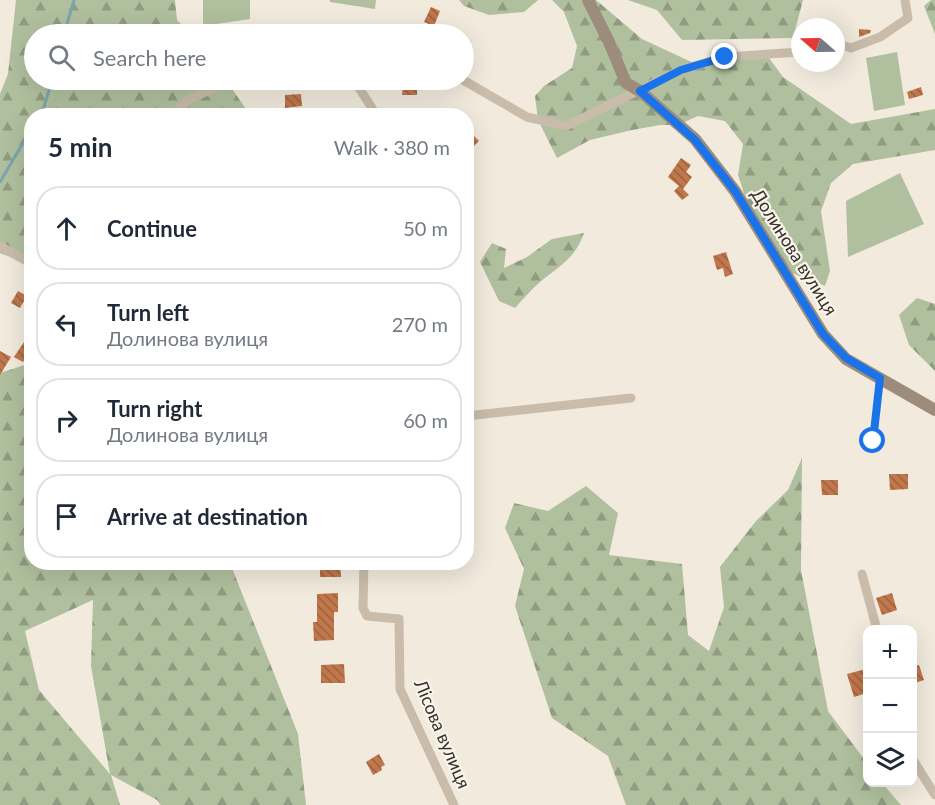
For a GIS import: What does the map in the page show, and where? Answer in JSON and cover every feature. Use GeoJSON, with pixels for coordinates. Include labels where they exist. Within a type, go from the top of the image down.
{"type":"FeatureCollection","features":[{"type":"Feature","properties":{"kind":"street","name":"Долинова вулиця"},"geometry":{"type":"LineString","coordinates":[[588,0],[626,82],[640,91],[695,140],[735,191],[823,334],[846,358],[935,410]]}},
{"type":"Feature","properties":{"kind":"street"},"geometry":{"type":"LineString","coordinates":[[845,46],[851,48],[880,37],[908,18],[905,0]]}},
{"type":"Feature","properties":{"kind":"street"},"geometry":{"type":"LineString","coordinates":[[474,86],[527,117],[566,126],[681,70],[725,57],[791,52]]}},
{"type":"Feature","properties":{"kind":"street"},"geometry":{"type":"LineString","coordinates":[[180,108],[188,100],[210,90]]}},
{"type":"Feature","properties":{"kind":"street"},"geometry":{"type":"LineString","coordinates":[[360,90],[372,108]]}},
{"type":"Feature","properties":{"kind":"street"},"geometry":{"type":"LineString","coordinates":[[0,246],[24,260]]}},
{"type":"Feature","properties":{"kind":"street"},"geometry":{"type":"LineString","coordinates":[[474,415],[631,398]]}},
{"type":"Feature","properties":{"kind":"street","name":"Лісова вулиця"},"geometry":{"type":"LineString","coordinates":[[364,570],[363,608],[367,616],[399,619],[400,689],[454,805]]}},
{"type":"Feature","properties":{"kind":"street"},"geometry":{"type":"LineString","coordinates":[[862,574],[876,625]]}},
{"type":"Feature","properties":{"kind":"street"},"geometry":{"type":"LineString","coordinates":[[917,766],[935,795]]}},
{"type":"Feature","properties":{"kind":"lane"},"geometry":{"type":"LineString","coordinates":[[873,441],[880,378]]}},
{"type":"Feature","properties":{"kind":"green space"},"geometry":{"type":"Polygon","coordinates":[[[16,0],[175,0],[177,20],[181,24],[24,24],[24,90],[233,90],[245,108],[24,108],[24,262],[0,253],[0,94],[8,74],[16,0]]]}},
{"type":"Feature","properties":{"kind":"green space"},"geometry":{"type":"Polygon","coordinates":[[[203,0],[250,0],[250,19],[203,24],[203,0]]]}},
{"type":"Feature","properties":{"kind":"green space"},"geometry":{"type":"Polygon","coordinates":[[[330,0],[376,0],[375,9],[330,2],[330,0]]]}},
{"type":"Feature","properties":{"kind":"green space"},"geometry":{"type":"Polygon","coordinates":[[[459,0],[538,0],[524,12],[489,15],[464,6],[459,0]]]}},
{"type":"Feature","properties":{"kind":"green space"},"geometry":{"type":"Polygon","coordinates":[[[552,0],[596,0],[642,39],[698,65],[766,54],[783,77],[851,124],[935,109],[935,150],[853,164],[831,183],[821,211],[830,271],[825,286],[782,269],[755,226],[738,175],[743,144],[725,121],[698,116],[678,125],[660,125],[632,130],[590,140],[557,158],[538,120],[535,96],[544,86],[572,68],[577,46],[564,12],[552,0]]]}},
{"type":"Feature","properties":{"kind":"green space"},"geometry":{"type":"Polygon","coordinates":[[[628,0],[803,0],[798,18],[791,18],[791,38],[682,40],[657,10],[628,0]]]}},
{"type":"Feature","properties":{"kind":"green space"},"geometry":{"type":"Polygon","coordinates":[[[931,0],[935,0],[935,34],[924,6],[931,0]]]}},
{"type":"Feature","properties":{"kind":"green space"},"geometry":{"type":"Polygon","coordinates":[[[897,52],[905,105],[874,111],[866,58],[897,52]]]}},
{"type":"Feature","properties":{"kind":"green space"},"geometry":{"type":"Polygon","coordinates":[[[900,173],[924,224],[848,257],[846,201],[900,173]]]}},
{"type":"Feature","properties":{"kind":"green space"},"geometry":{"type":"Polygon","coordinates":[[[584,233],[572,255],[538,284],[515,308],[499,301],[480,262],[492,243],[506,249],[504,268],[527,257],[552,239],[584,233]]]}},
{"type":"Feature","properties":{"kind":"green space"},"geometry":{"type":"Polygon","coordinates":[[[917,298],[935,304],[935,371],[909,345],[899,315],[917,298]]]}},
{"type":"Feature","properties":{"kind":"green space"},"geometry":{"type":"Polygon","coordinates":[[[24,365],[24,570],[233,570],[298,734],[306,805],[161,805],[157,800],[111,775],[120,805],[0,805],[0,373],[24,365]],[[93,600],[25,631],[39,690],[110,774],[91,666],[93,600]]]}},
{"type":"Feature","properties":{"kind":"green space"},"geometry":{"type":"Polygon","coordinates":[[[802,458],[801,570],[828,711],[863,758],[863,787],[885,787],[901,805],[626,805],[608,756],[552,718],[515,606],[524,569],[505,528],[514,503],[548,511],[586,486],[618,513],[609,555],[682,564],[688,635],[709,651],[724,607],[720,567],[756,521],[788,490],[802,458]]]}},
{"type":"Feature","properties":{"kind":"building"},"geometry":{"type":"Polygon","coordinates":[[[431,7],[440,11],[435,24],[424,22],[431,7]]]}},
{"type":"Feature","properties":{"kind":"building"},"geometry":{"type":"Polygon","coordinates":[[[859,29],[871,30],[870,33],[859,37],[859,29]]]}},
{"type":"Feature","properties":{"kind":"building"},"geometry":{"type":"Polygon","coordinates":[[[921,87],[923,95],[909,99],[907,92],[921,87]]]}},
{"type":"Feature","properties":{"kind":"building"},"geometry":{"type":"Polygon","coordinates":[[[402,90],[417,90],[417,95],[402,95],[402,90]]]}},
{"type":"Feature","properties":{"kind":"building"},"geometry":{"type":"Polygon","coordinates":[[[301,94],[302,106],[285,108],[285,95],[301,94]]]}},
{"type":"Feature","properties":{"kind":"building"},"geometry":{"type":"Polygon","coordinates":[[[474,136],[479,141],[474,146],[474,136]]]}},
{"type":"Feature","properties":{"kind":"building"},"geometry":{"type":"Polygon","coordinates":[[[681,158],[691,165],[686,172],[692,177],[683,189],[689,195],[682,200],[674,191],[679,186],[668,177],[681,158]]]}},
{"type":"Feature","properties":{"kind":"building"},"geometry":{"type":"Polygon","coordinates":[[[726,252],[733,274],[725,277],[723,268],[717,270],[713,256],[726,252]]]}},
{"type":"Feature","properties":{"kind":"building"},"geometry":{"type":"Polygon","coordinates":[[[18,291],[24,294],[24,301],[20,308],[11,303],[18,291]]]}},
{"type":"Feature","properties":{"kind":"building"},"geometry":{"type":"Polygon","coordinates":[[[24,342],[24,361],[14,357],[24,342]]]}},
{"type":"Feature","properties":{"kind":"building"},"geometry":{"type":"Polygon","coordinates":[[[0,351],[11,357],[0,375],[0,351]]]}},
{"type":"Feature","properties":{"kind":"building"},"geometry":{"type":"Polygon","coordinates":[[[889,474],[908,474],[908,489],[890,490],[889,474]]]}},
{"type":"Feature","properties":{"kind":"building"},"geometry":{"type":"Polygon","coordinates":[[[821,480],[838,480],[838,495],[822,495],[821,480]]]}},
{"type":"Feature","properties":{"kind":"building"},"geometry":{"type":"Polygon","coordinates":[[[320,570],[341,570],[341,577],[320,577],[320,570]]]}},
{"type":"Feature","properties":{"kind":"building"},"geometry":{"type":"Polygon","coordinates":[[[338,593],[338,612],[334,612],[334,640],[314,641],[313,622],[317,622],[317,594],[338,593]]]}},
{"type":"Feature","properties":{"kind":"building"},"geometry":{"type":"Polygon","coordinates":[[[892,593],[897,610],[882,615],[876,598],[892,593]]]}},
{"type":"Feature","properties":{"kind":"building"},"geometry":{"type":"Polygon","coordinates":[[[344,664],[345,683],[321,683],[321,665],[344,664]]]}},
{"type":"Feature","properties":{"kind":"building"},"geometry":{"type":"Polygon","coordinates":[[[919,665],[924,680],[917,682],[917,679],[917,666],[919,665]]]}},
{"type":"Feature","properties":{"kind":"building"},"geometry":{"type":"Polygon","coordinates":[[[863,670],[863,694],[854,697],[847,674],[863,670]]]}},
{"type":"Feature","properties":{"kind":"building"},"geometry":{"type":"Polygon","coordinates":[[[379,754],[385,765],[381,767],[382,770],[373,775],[366,762],[379,754]]]}},
{"type":"Feature","properties":{"kind":"waterway"},"geometry":{"type":"LineString","coordinates":[[67,24],[74,0]]}},
{"type":"Feature","properties":{"kind":"waterway"},"geometry":{"type":"LineString","coordinates":[[43,108],[49,90]]}},
{"type":"Feature","properties":{"kind":"waterway"},"geometry":{"type":"LineString","coordinates":[[0,182],[24,142]]}},
{"type":"Feature","properties":{"kind":"route"},"geometry":{"type":"LineString","coordinates":[[725,57],[681,70],[640,91],[695,140],[735,191],[823,334],[846,358],[880,378],[873,441]]}}]}
